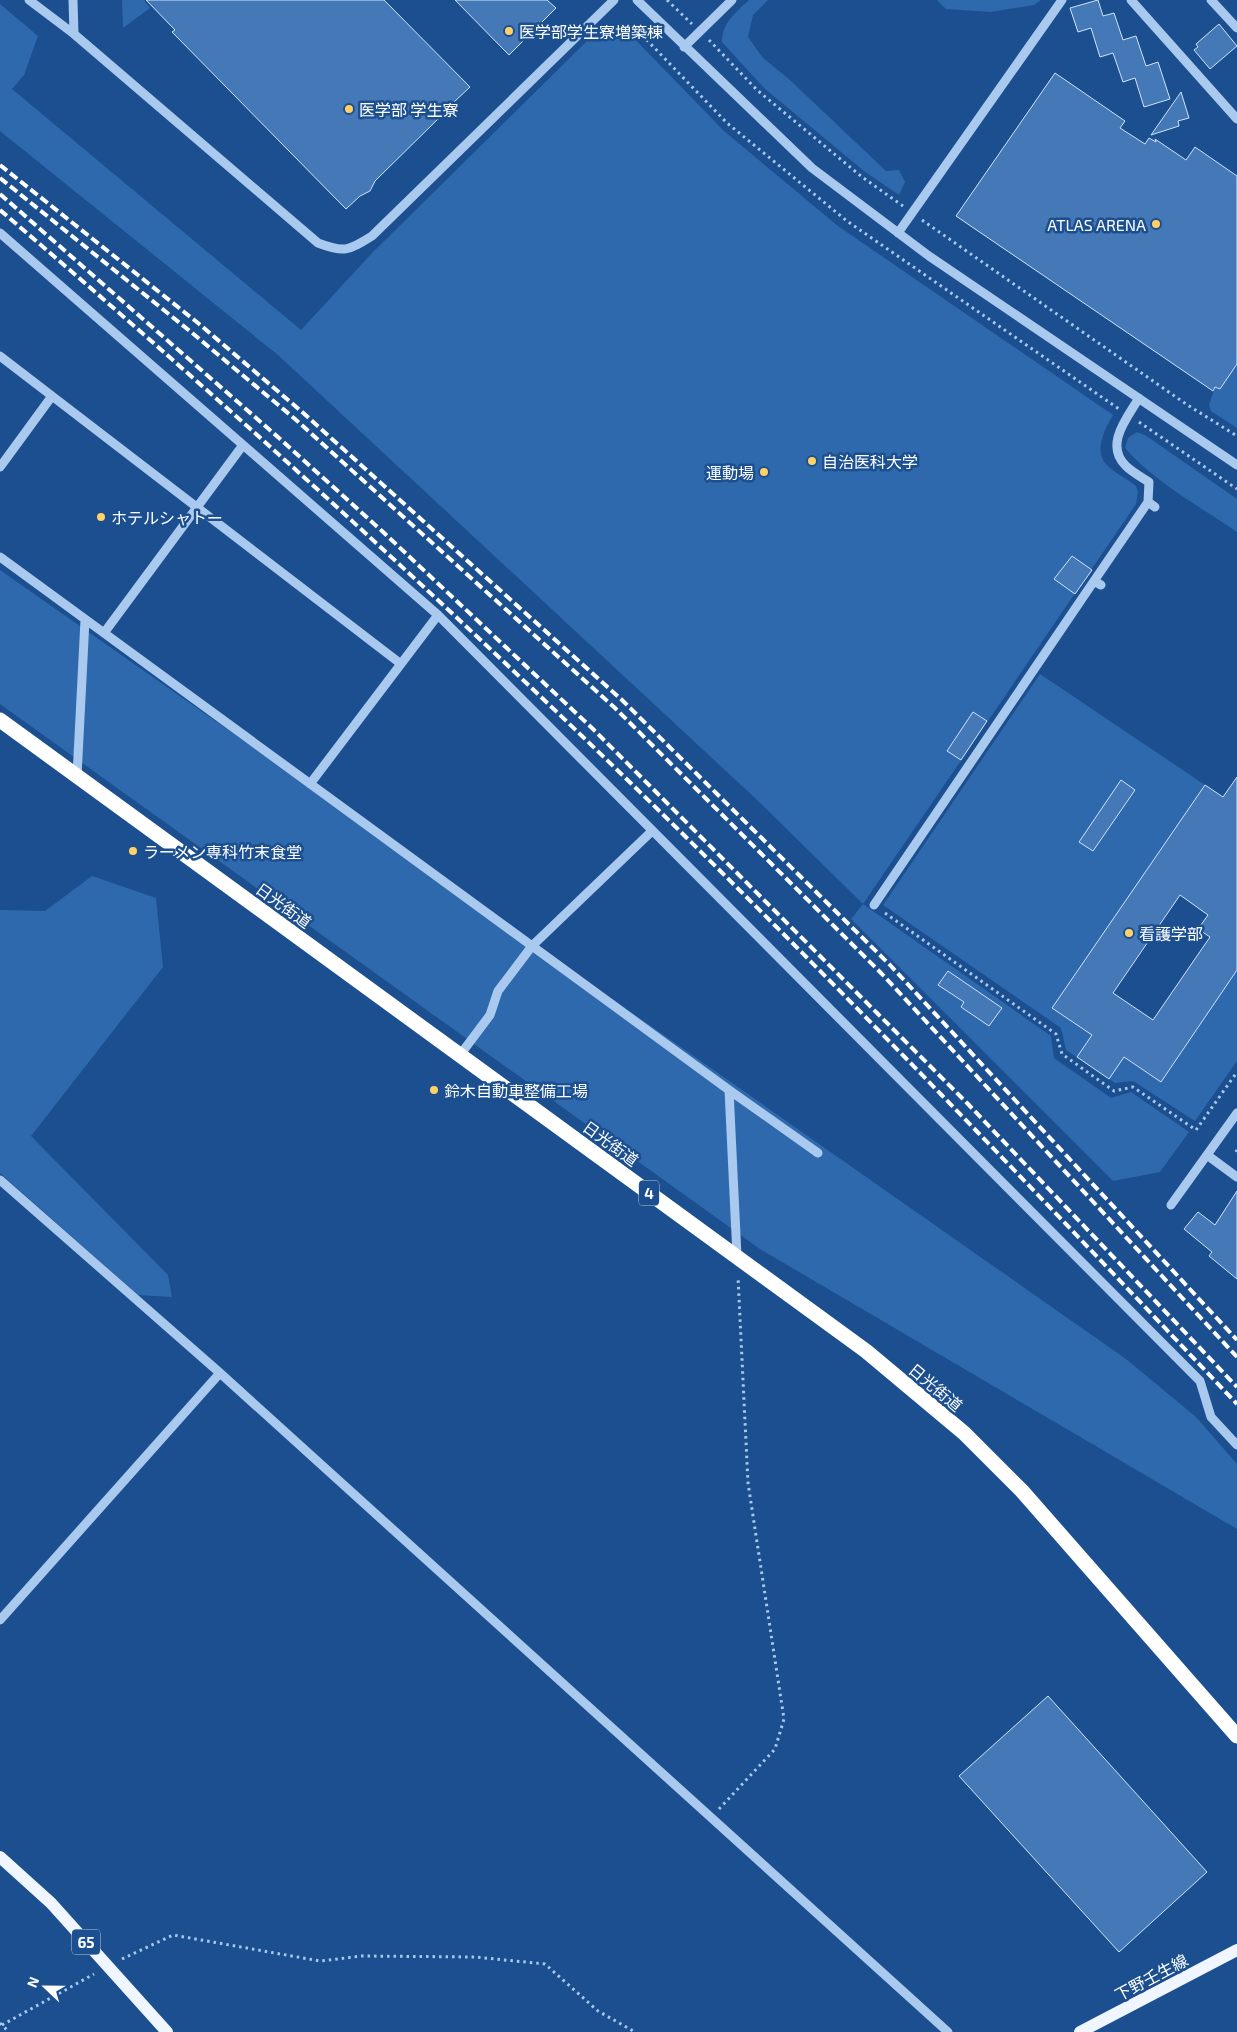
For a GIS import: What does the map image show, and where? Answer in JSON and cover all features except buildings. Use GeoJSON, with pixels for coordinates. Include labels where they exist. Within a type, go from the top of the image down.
{"type":"FeatureCollection","features":[{"type":"Feature","properties":{"kind":"highway","name":"日光街道"},"geometry":{"type":"LineString","coordinates":[[0,720],[866,1351],[964,1433],[1022,1490],[1237,1736]]}},
{"type":"Feature","properties":{"kind":"main road","name":"65"},"geometry":{"type":"LineString","coordinates":[[0,1857],[51,1903],[167,2032]]}},
{"type":"Feature","properties":{"kind":"main road","name":"下野壬生線"},"geometry":{"type":"LineString","coordinates":[[1080,2032],[1237,1950]]}},
{"type":"Feature","properties":{"kind":"street"},"geometry":{"type":"LineString","coordinates":[[29,0],[74,34],[318,243],[337,250],[355,246],[372,236],[614,0]]}},
{"type":"Feature","properties":{"kind":"street"},"geometry":{"type":"LineString","coordinates":[[73,0],[74,34]]}},
{"type":"Feature","properties":{"kind":"street"},"geometry":{"type":"LineString","coordinates":[[637,0],[812,168],[937,262],[1237,465]]}},
{"type":"Feature","properties":{"kind":"street"},"geometry":{"type":"LineString","coordinates":[[684,47],[732,0]]}},
{"type":"Feature","properties":{"kind":"street"},"geometry":{"type":"LineString","coordinates":[[898,233],[1062,0]]}},
{"type":"Feature","properties":{"kind":"street"},"geometry":{"type":"LineString","coordinates":[[1131,0],[1237,119]]}},
{"type":"Feature","properties":{"kind":"street"},"geometry":{"type":"LineString","coordinates":[[1211,0],[1237,28]]}},
{"type":"Feature","properties":{"kind":"street"},"geometry":{"type":"LineString","coordinates":[[0,233],[438,615],[1200,1381],[1211,1417],[1237,1445]]}},
{"type":"Feature","properties":{"kind":"street"},"geometry":{"type":"LineString","coordinates":[[0,356],[401,664]]}},
{"type":"Feature","properties":{"kind":"street"},"geometry":{"type":"LineString","coordinates":[[0,467],[52,396]]}},
{"type":"Feature","properties":{"kind":"street"},"geometry":{"type":"LineString","coordinates":[[874,905],[1151,505],[1148,482],[1126,466],[1118,456],[1116,442],[1122,427],[1139,398]]}},
{"type":"Feature","properties":{"kind":"street"},"geometry":{"type":"LineString","coordinates":[[104,633],[243,445]]}},
{"type":"Feature","properties":{"kind":"street"},"geometry":{"type":"LineString","coordinates":[[0,557],[818,1153]]}},
{"type":"Feature","properties":{"kind":"street"},"geometry":{"type":"LineString","coordinates":[[310,784],[438,615]]}},
{"type":"Feature","properties":{"kind":"street"},"geometry":{"type":"LineString","coordinates":[[77,776],[85,620]]}},
{"type":"Feature","properties":{"kind":"street"},"geometry":{"type":"LineString","coordinates":[[460,1055],[490,1015],[498,991],[532,946],[652,831]]}},
{"type":"Feature","properties":{"kind":"street"},"geometry":{"type":"LineString","coordinates":[[729,1090],[737,1256]]}},
{"type":"Feature","properties":{"kind":"street"},"geometry":{"type":"LineString","coordinates":[[1171,1205],[1237,1113]]}},
{"type":"Feature","properties":{"kind":"street"},"geometry":{"type":"LineString","coordinates":[[1207,1156],[1237,1177]]}},
{"type":"Feature","properties":{"kind":"street"},"geometry":{"type":"LineString","coordinates":[[0,1180],[220,1373],[948,2032]]}},
{"type":"Feature","properties":{"kind":"street"},"geometry":{"type":"LineString","coordinates":[[0,1620],[220,1373]]}},
{"type":"Feature","properties":{"kind":"path"},"geometry":{"type":"LineString","coordinates":[[667,0],[694,26]]}},
{"type":"Feature","properties":{"kind":"path"},"geometry":{"type":"LineString","coordinates":[[708,39],[757,90],[862,178],[910,211]]}},
{"type":"Feature","properties":{"kind":"path"},"geometry":{"type":"LineString","coordinates":[[917,217],[1178,399],[1237,436]]}},
{"type":"Feature","properties":{"kind":"path"},"geometry":{"type":"LineString","coordinates":[[874,905],[1056,1034],[1062,1054],[1114,1091],[1133,1087],[1196,1130],[1237,1072]]}},
{"type":"Feature","properties":{"kind":"path"},"geometry":{"type":"LineString","coordinates":[[712,1817],[775,1749],[784,1719],[748,1483],[737,1256]]}},
{"type":"Feature","properties":{"kind":"path"},"geometry":{"type":"LineString","coordinates":[[9,2032],[1,2024],[109,1966],[173,1935],[320,1961],[362,1956],[475,1957],[545,1964],[598,2011],[634,2032]]}},
{"type":"Feature","properties":{"kind":"shaded area"},"geometry":{"type":"Polygon","coordinates":[[[122,0],[144,0],[150,8],[123,28],[122,0]]]}},
{"type":"Feature","properties":{"kind":"shaded area"},"geometry":{"type":"Polygon","coordinates":[[[749,0],[768,0],[753,15],[748,37],[763,58],[790,80],[886,171],[899,170],[905,182],[899,195],[864,171],[764,88],[722,42],[724,29],[727,24],[734,14],[749,0]]]}},
{"type":"Feature","properties":{"kind":"shaded area"},"geometry":{"type":"Polygon","coordinates":[[[937,0],[1041,0],[1034,5],[991,12],[946,9],[937,0]]]}},
{"type":"Feature","properties":{"kind":"shaded area","name":"運動場"},"geometry":{"type":"Polygon","coordinates":[[[0,4],[38,36],[24,75],[12,89],[301,330],[372,253],[589,39],[605,30],[619,27],[624,28],[724,131],[838,226],[1113,415],[1102,438],[1102,457],[1111,469],[1136,486],[1138,492],[1136,504],[863,904],[755,798],[278,355],[0,131],[0,4]]]}},
{"type":"Feature","properties":{"kind":"shaded area"},"geometry":{"type":"Polygon","coordinates":[[[1237,364],[1237,428],[1211,411],[1209,405],[1215,387],[1220,389],[1237,364]]]}},
{"type":"Feature","properties":{"kind":"shaded area"},"geometry":{"type":"Polygon","coordinates":[[[1137,432],[1145,435],[1237,499],[1237,532],[1178,493],[1136,460],[1125,448],[1128,438],[1137,432]]]}},
{"type":"Feature","properties":{"kind":"shaded area"},"geometry":{"type":"Polygon","coordinates":[[[0,570],[1126,1359],[1196,1417],[1237,1464],[1237,1529],[760,1249],[0,704],[0,570]]]}},
{"type":"Feature","properties":{"kind":"shaded area"},"geometry":{"type":"Polygon","coordinates":[[[1040,674],[1205,785],[1053,1009],[1087,1032],[1106,1004],[1127,1059],[1161,1082],[1237,970],[1237,1061],[1195,1121],[1133,1081],[1115,1083],[1066,1050],[1061,1028],[883,905],[1040,674]]]}},
{"type":"Feature","properties":{"kind":"shaded area"},"geometry":{"type":"Polygon","coordinates":[[[92,876],[156,898],[163,967],[31,1136],[168,1275],[172,1297],[138,1295],[0,1173],[0,910],[45,911],[92,876]]]}},
{"type":"Feature","properties":{"kind":"shaded area"},"geometry":{"type":"Polygon","coordinates":[[[863,904],[1051,1036],[1054,1058],[1111,1098],[1131,1092],[1189,1132],[1160,1172],[1113,1181],[851,919],[863,904]]]}},
{"type":"Feature","properties":{"kind":"railway"},"geometry":{"type":"LineString","coordinates":[[0,165],[198,323],[301,411],[622,700],[890,965],[1237,1340]]}},
{"type":"Feature","properties":{"kind":"railway"},"geometry":{"type":"LineString","coordinates":[[0,178],[191,332],[295,419],[615,708],[882,974],[1237,1357]]}},
{"type":"Feature","properties":{"kind":"railway"},"geometry":{"type":"LineString","coordinates":[[0,194],[279,438],[382,531],[593,729],[968,1104],[1237,1387]]}},
{"type":"Feature","properties":{"kind":"railway"},"geometry":{"type":"LineString","coordinates":[[0,210],[295,469],[440,602],[667,818],[832,983],[1237,1404]]}},
{"type":"Feature","properties":{"kind":"place","name":"医学部学生寮増築棟"},"geometry":{"type":"Point","coordinates":[509,31]}},
{"type":"Feature","properties":{"kind":"place","name":"医学部 学生寮"},"geometry":{"type":"Point","coordinates":[349,109]}},
{"type":"Feature","properties":{"kind":"place","name":"ATLAS ARENA"},"geometry":{"type":"Point","coordinates":[1156,224]}},
{"type":"Feature","properties":{"kind":"place","name":"自治医科大学"},"geometry":{"type":"Point","coordinates":[812,461]}},
{"type":"Feature","properties":{"kind":"place","name":"運動場"},"geometry":{"type":"Point","coordinates":[764,472]}},
{"type":"Feature","properties":{"kind":"place","name":"ホテルシャトー"},"geometry":{"type":"Point","coordinates":[101,517]}},
{"type":"Feature","properties":{"kind":"place","name":"ラーメン専科竹末食堂"},"geometry":{"type":"Point","coordinates":[133,851]}},
{"type":"Feature","properties":{"kind":"place","name":"看護学部"},"geometry":{"type":"Point","coordinates":[1129,933]}},
{"type":"Feature","properties":{"kind":"place","name":"鈴木自動車整備工場"},"geometry":{"type":"Point","coordinates":[434,1090]}}]}
